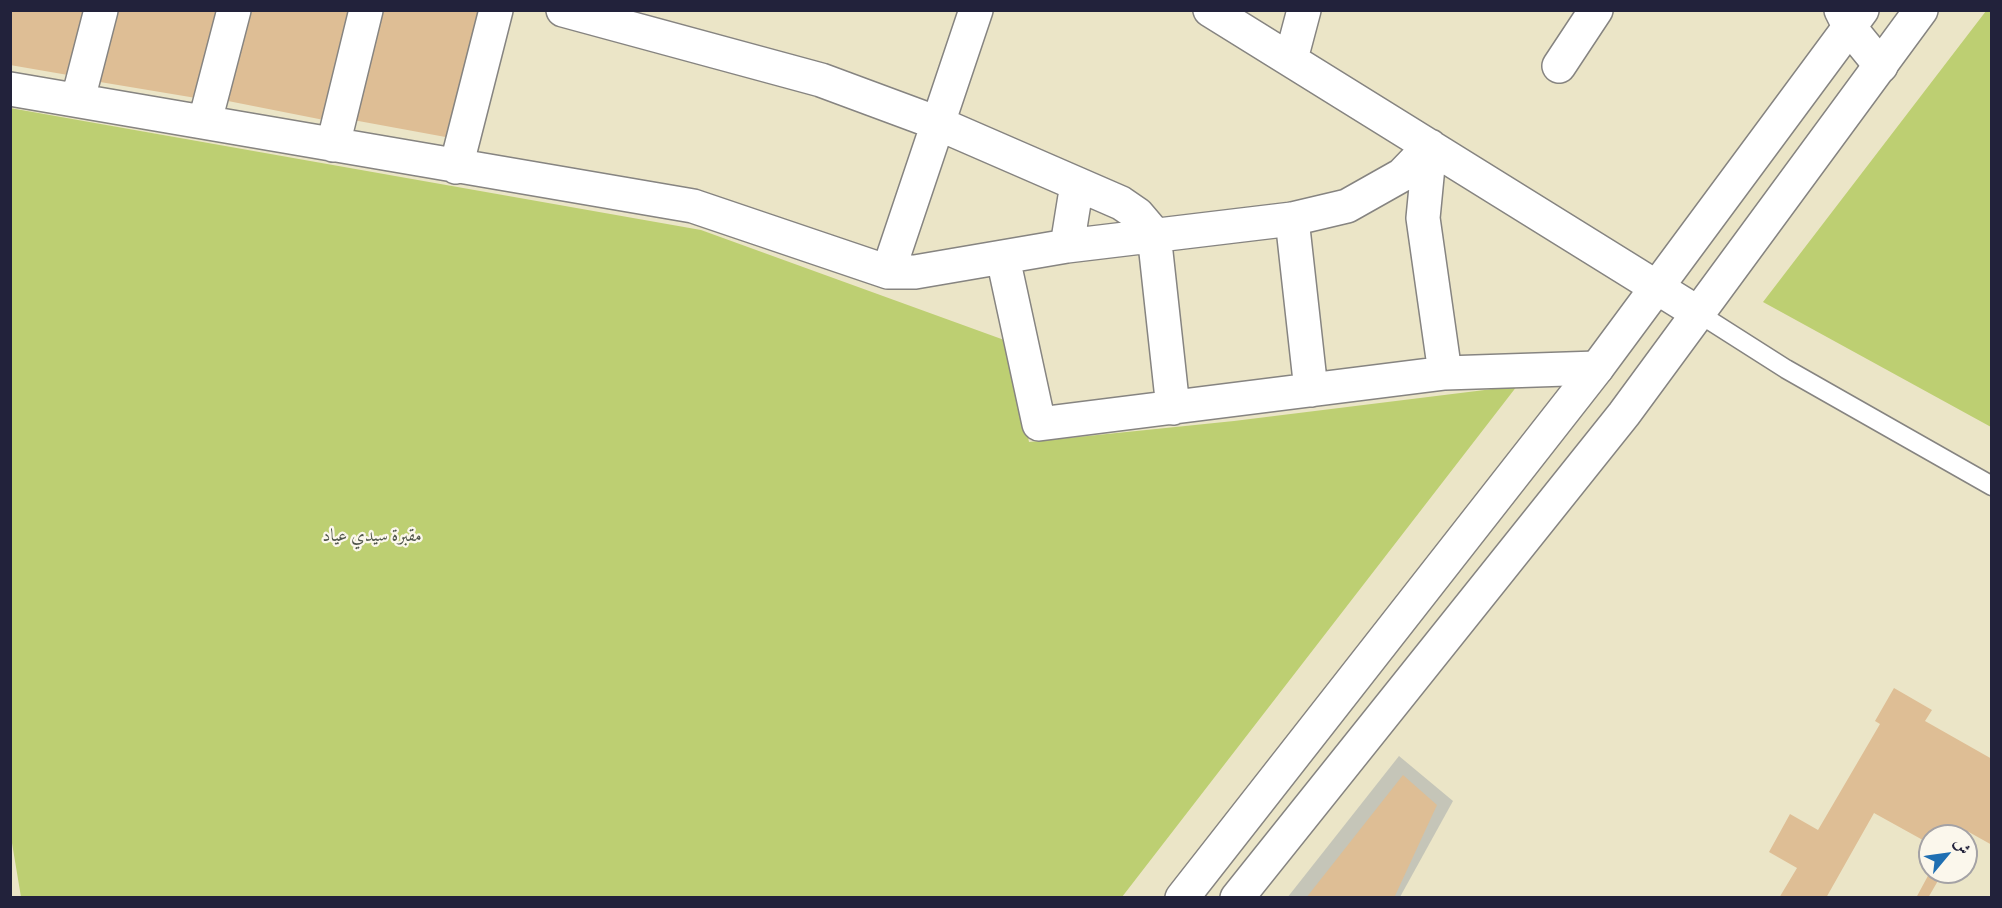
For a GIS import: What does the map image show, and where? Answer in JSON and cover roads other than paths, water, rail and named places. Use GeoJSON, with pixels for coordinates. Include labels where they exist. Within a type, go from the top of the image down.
{"type":"FeatureCollection","features":[{"type":"Feature","properties":{"kind":"street"},"geometry":{"type":"LineString","coordinates":[[78,99],[101,10]]}},
{"type":"Feature","properties":{"kind":"street"},"geometry":{"type":"LineString","coordinates":[[205,121],[234,10]]}},
{"type":"Feature","properties":{"kind":"street"},"geometry":{"type":"LineString","coordinates":[[333,145],[366,10]]}},
{"type":"Feature","properties":{"kind":"street"},"geometry":{"type":"LineString","coordinates":[[456,167],[496,10]]}},
{"type":"Feature","properties":{"kind":"street"},"geometry":{"type":"LineString","coordinates":[[563,10],[821,80],[937,123],[1121,203],[1137,213],[1154,234],[1173,408]]}},
{"type":"Feature","properties":{"kind":"street"},"geometry":{"type":"LineString","coordinates":[[888,272],[976,10]]}},
{"type":"Feature","properties":{"kind":"street"},"geometry":{"type":"LineString","coordinates":[[1210,10],[1698,313]]}},
{"type":"Feature","properties":{"kind":"street"},"geometry":{"type":"LineString","coordinates":[[1291,59],[1304,10]]}},
{"type":"Feature","properties":{"kind":"street"},"geometry":{"type":"LineString","coordinates":[[1559,66],[1596,10]]}},
{"type":"Feature","properties":{"kind":"street"},"geometry":{"type":"LineString","coordinates":[[1237,897],[1624,414],[1921,10]]}},
{"type":"Feature","properties":{"kind":"street"},"geometry":{"type":"LineString","coordinates":[[1182,897],[1597,368],[1851,16],[1881,66]]}},
{"type":"Feature","properties":{"kind":"street"},"geometry":{"type":"LineString","coordinates":[[10,89],[693,206],[888,272],[915,272],[1067,246],[1292,219],[1347,206],[1373,193],[1402,175],[1430,146]]}},
{"type":"Feature","properties":{"kind":"street"},"geometry":{"type":"LineString","coordinates":[[1430,146],[1423,218],[1445,373]]}},
{"type":"Feature","properties":{"kind":"street"},"geometry":{"type":"LineString","coordinates":[[1067,246],[1077,184]]}},
{"type":"Feature","properties":{"kind":"street"},"geometry":{"type":"LineString","coordinates":[[1292,219],[1311,390]]}},
{"type":"Feature","properties":{"kind":"street"},"geometry":{"type":"LineString","coordinates":[[1003,258],[1039,424],[1445,373],[1597,368]]}},
{"type":"Feature","properties":{"kind":"lane"},"geometry":{"type":"LineString","coordinates":[[1698,313],[1786,369],[1992,486]]}},
{"type":"Feature","properties":{"kind":"park label","name":"مقبرة سيدي عياد"},"geometry":{"type":"Point","coordinates":[372,537]}}]}
